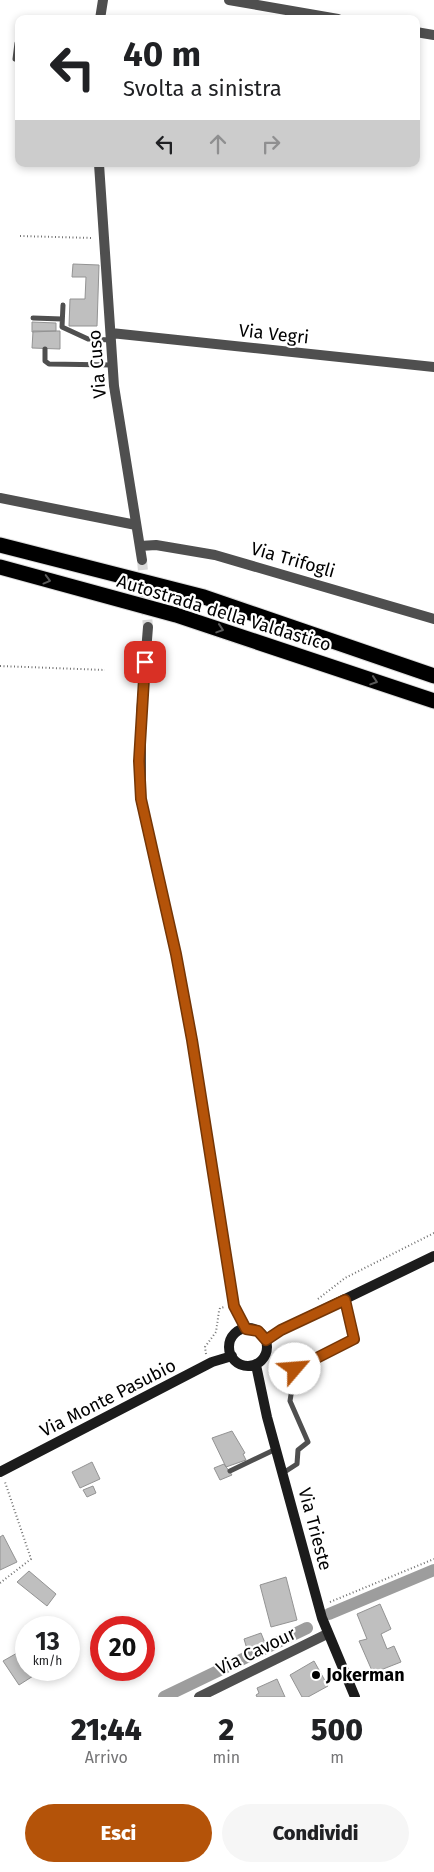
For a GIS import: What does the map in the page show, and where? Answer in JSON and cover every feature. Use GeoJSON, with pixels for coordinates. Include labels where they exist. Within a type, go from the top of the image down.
{"type":"FeatureCollection","features":[{"type":"Feature","properties":{"kind":"highway","name":"Autostrada della Valdastico"},"geometry":{"type":"LineString","coordinates":[[0,545],[204,597],[434,676]]}},
{"type":"Feature","properties":{"kind":"highway","name":"Autostrada della Valdastico"},"geometry":{"type":"LineString","coordinates":[[0,567],[176,614],[434,701]]}},
{"type":"Feature","properties":{"kind":"main road"},"geometry":{"type":"LineString","coordinates":[[266,1340],[434,1256]]}},
{"type":"Feature","properties":{"kind":"main road"},"geometry":{"type":"LineString","coordinates":[[246,1329],[258,1331],[266,1340],[267,1352],[261,1362],[256,1365],[240,1364],[232,1356],[230,1344],[235,1334],[246,1329]]}},
{"type":"Feature","properties":{"kind":"main road","name":"Via Monte Pasubio"},"geometry":{"type":"LineString","coordinates":[[1,1472],[212,1362],[232,1356]]}},
{"type":"Feature","properties":{"kind":"main road","name":"Via Trieste"},"geometry":{"type":"LineString","coordinates":[[256,1365],[320,1612],[327,1634],[355,1697]]}},
{"type":"Feature","properties":{"kind":"street"},"geometry":{"type":"LineString","coordinates":[[101,15],[103,0]]}},
{"type":"Feature","properties":{"kind":"street"},"geometry":{"type":"LineString","coordinates":[[229,0],[315,15]]}},
{"type":"Feature","properties":{"kind":"street"},"geometry":{"type":"LineString","coordinates":[[420,33],[434,35]]}},
{"type":"Feature","properties":{"kind":"street","name":"Via Cuso"},"geometry":{"type":"LineString","coordinates":[[99,167],[113,365],[122,445],[142,560]]}},
{"type":"Feature","properties":{"kind":"street","name":"Via Vegri"},"geometry":{"type":"LineString","coordinates":[[111,336],[434,367]]}},
{"type":"Feature","properties":{"kind":"street"},"geometry":{"type":"LineString","coordinates":[[0,498],[136,525]]}},
{"type":"Feature","properties":{"kind":"street","name":"Via Trifogli"},"geometry":{"type":"LineString","coordinates":[[140,546],[156,545],[216,555],[434,619]]}},
{"type":"Feature","properties":{"kind":"street"},"geometry":{"type":"LineString","coordinates":[[148,627],[141,715],[141,799],[176,954],[192,1040],[234,1306],[246,1329]]}},
{"type":"Feature","properties":{"kind":"street","name":"Via Cavour"},"geometry":{"type":"LineString","coordinates":[[199,1697],[327,1634]]}},
{"type":"Feature","properties":{"kind":"lane"},"geometry":{"type":"LineString","coordinates":[[63,306],[62,327],[82,338],[111,336]]}},
{"type":"Feature","properties":{"kind":"lane"},"geometry":{"type":"LineString","coordinates":[[33,318],[62,319]]}},
{"type":"Feature","properties":{"kind":"lane"},"geometry":{"type":"LineString","coordinates":[[45,349],[46,361],[50,364],[113,365]]}},
{"type":"Feature","properties":{"kind":"lane"},"geometry":{"type":"LineString","coordinates":[[283,1473],[297,1464],[298,1450],[308,1442],[290,1401],[295,1369],[354,1339],[345,1300]]}},
{"type":"Feature","properties":{"kind":"lane"},"geometry":{"type":"LineString","coordinates":[[230,1471],[276,1448]]}},
{"type":"Feature","properties":{"kind":"path"},"geometry":{"type":"LineString","coordinates":[[20,236],[76,236],[104,239]]}},
{"type":"Feature","properties":{"kind":"path"},"geometry":{"type":"LineString","coordinates":[[0,666],[105,670]]}},
{"type":"Feature","properties":{"kind":"path"},"geometry":{"type":"LineString","coordinates":[[302,1321],[312,1304],[345,1278],[434,1233]]}},
{"type":"Feature","properties":{"kind":"path"},"geometry":{"type":"LineString","coordinates":[[212,1362],[204,1348],[216,1332],[220,1308],[234,1306]]}},
{"type":"Feature","properties":{"kind":"path"},"geometry":{"type":"LineString","coordinates":[[0,1583],[31,1559],[1,1472]]}},
{"type":"Feature","properties":{"kind":"path"},"geometry":{"type":"LineString","coordinates":[[320,1612],[330,1602],[434,1559]]}},
{"type":"Feature","properties":{"kind":"building"},"geometry":{"type":"Polygon","coordinates":[[[73,264],[99,265],[97,326],[69,326],[70,299],[85,299],[86,277],[72,277],[73,264]]]}},
{"type":"Feature","properties":{"kind":"building"},"geometry":{"type":"Polygon","coordinates":[[[32,322],[56,323],[56,331],[32,332],[32,322]]]}},
{"type":"Feature","properties":{"kind":"building"},"geometry":{"type":"Polygon","coordinates":[[[33,331],[60,331],[60,349],[32,348],[33,331]]]}},
{"type":"Feature","properties":{"kind":"building"},"geometry":{"type":"Polygon","coordinates":[[[232,1431],[245,1453],[243,1454],[246,1460],[226,1467],[212,1438],[232,1431]]]}},
{"type":"Feature","properties":{"kind":"building"},"geometry":{"type":"Polygon","coordinates":[[[92,1462],[100,1479],[80,1488],[72,1472],[92,1462]]]}},
{"type":"Feature","properties":{"kind":"building"},"geometry":{"type":"Polygon","coordinates":[[[224,1464],[232,1475],[220,1480],[214,1468],[224,1464]]]}},
{"type":"Feature","properties":{"kind":"building"},"geometry":{"type":"Polygon","coordinates":[[[93,1486],[96,1493],[87,1497],[83,1490],[93,1486]]]}},
{"type":"Feature","properties":{"kind":"building"},"geometry":{"type":"Polygon","coordinates":[[[3,1535],[17,1562],[0,1570],[0,1537],[3,1535]]]}},
{"type":"Feature","properties":{"kind":"building"},"geometry":{"type":"Polygon","coordinates":[[[29,1571],[56,1594],[47,1606],[17,1582],[29,1571]]]}},
{"type":"Feature","properties":{"kind":"building"},"geometry":{"type":"Polygon","coordinates":[[[286,1577],[297,1620],[271,1627],[260,1585],[286,1577]]]}},
{"type":"Feature","properties":{"kind":"building"},"geometry":{"type":"Polygon","coordinates":[[[380,1604],[391,1629],[381,1634],[387,1649],[394,1646],[401,1662],[373,1673],[359,1641],[367,1639],[357,1614],[380,1604]]]}},
{"type":"Feature","properties":{"kind":"building"},"geometry":{"type":"Polygon","coordinates":[[[261,1633],[265,1643],[247,1649],[244,1639],[261,1633]]]}},
{"type":"Feature","properties":{"kind":"building"},"geometry":{"type":"Polygon","coordinates":[[[15,1654],[15,1679],[3,1661],[15,1654]]]}},
{"type":"Feature","properties":{"kind":"building"},"geometry":{"type":"Polygon","coordinates":[[[314,1661],[328,1686],[308,1697],[302,1697],[290,1675],[314,1661]]]}},
{"type":"Feature","properties":{"kind":"building"},"geometry":{"type":"Polygon","coordinates":[[[277,1679],[285,1697],[257,1697],[256,1695],[259,1693],[257,1688],[277,1679]]]}},
{"type":"Feature","properties":{"kind":"building"},"geometry":{"type":"Polygon","coordinates":[[[16,1681],[25,1681],[19,1685],[16,1681]]]}},
{"type":"Feature","properties":{"kind":"waterway"},"geometry":{"type":"LineString","coordinates":[[329,1614],[434,1570]]}},
{"type":"Feature","properties":{"kind":"waterway"},"geometry":{"type":"LineString","coordinates":[[164,1697],[307,1628]]}},
{"type":"Feature","properties":{"kind":"tunnel"},"geometry":{"type":"LineString","coordinates":[[142,560],[148,627]]}},
{"type":"Feature","properties":{"kind":"place","name":"Jokerman"},"geometry":{"type":"Point","coordinates":[316,1675]}},
{"type":"Feature","properties":{"kind":"route"},"geometry":{"type":"LineString","coordinates":[[145,662],[139,761],[141,799],[176,954],[192,1040],[234,1306],[246,1329],[258,1331],[266,1340],[281,1330],[345,1300],[350,1329],[354,1339],[295,1369]]}}]}
